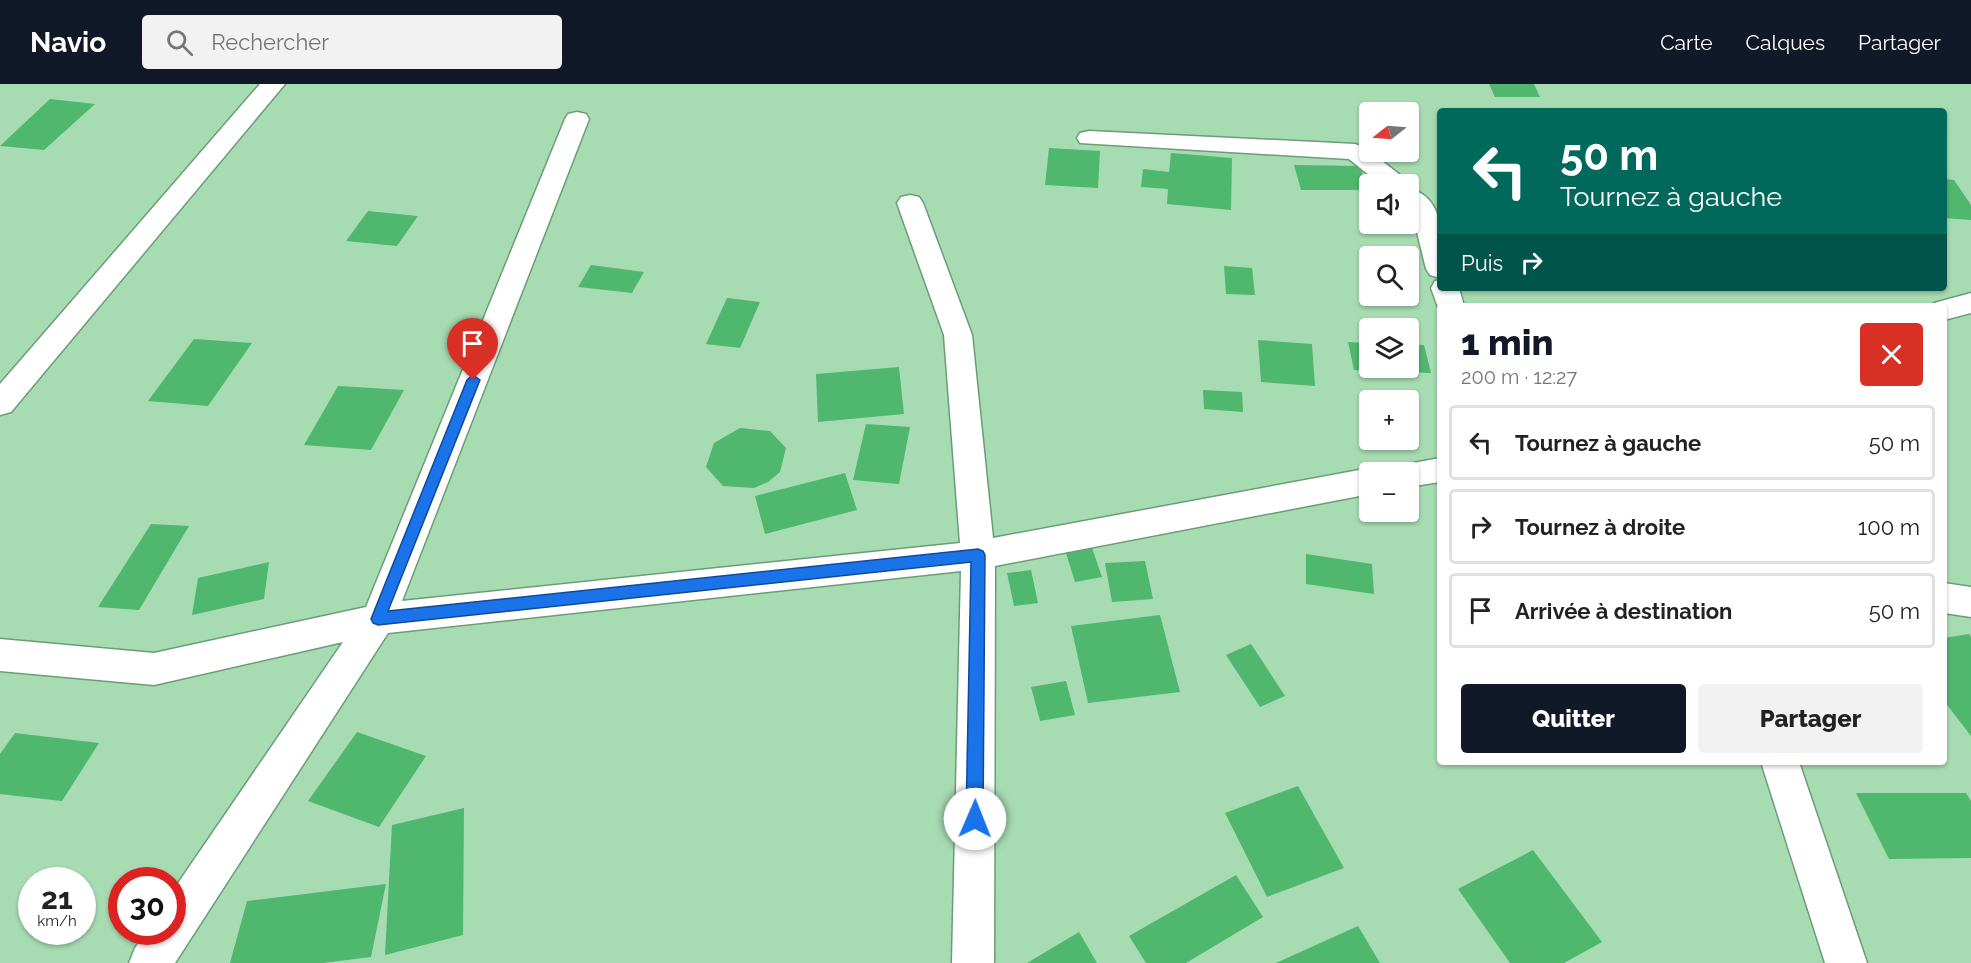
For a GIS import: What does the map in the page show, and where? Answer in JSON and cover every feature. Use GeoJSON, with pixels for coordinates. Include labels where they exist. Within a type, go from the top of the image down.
{"type":"FeatureCollection","features":[{"type":"Feature","properties":{"kind":"street"},"geometry":{"type":"LineString","coordinates":[[0,405],[273,84]]}},
{"type":"Feature","properties":{"kind":"street"},"geometry":{"type":"LineString","coordinates":[[186,909],[378,619],[577,119]]}},
{"type":"Feature","properties":{"kind":"street"},"geometry":{"type":"LineString","coordinates":[[1089,138],[1355,152],[1382,174]]}},
{"type":"Feature","properties":{"kind":"street"},"geometry":{"type":"LineString","coordinates":[[910,203],[958,335],[978,555],[973,963]]}},
{"type":"Feature","properties":{"kind":"street"},"geometry":{"type":"LineString","coordinates":[[1419,205],[1424,209],[1437,258]]}},
{"type":"Feature","properties":{"kind":"street"},"geometry":{"type":"LineString","coordinates":[[1947,309],[1971,303]]}},
{"type":"Feature","properties":{"kind":"street"},"geometry":{"type":"LineString","coordinates":[[1419,473],[1437,470]]}},
{"type":"Feature","properties":{"kind":"street"},"geometry":{"type":"LineString","coordinates":[[0,655],[154,669],[378,619],[978,555],[1359,483]]}},
{"type":"Feature","properties":{"kind":"street"},"geometry":{"type":"LineString","coordinates":[[1947,598],[1971,602]]}},
{"type":"Feature","properties":{"kind":"street"},"geometry":{"type":"LineString","coordinates":[[1781,765],[1846,963]]}},
{"type":"Feature","properties":{"kind":"street"},"geometry":{"type":"LineString","coordinates":[[150,963],[162,945]]}},
{"type":"Feature","properties":{"kind":"building"},"geometry":{"type":"Polygon","coordinates":[[[1489,84],[1534,84],[1540,97],[1495,97],[1489,84]]]}},
{"type":"Feature","properties":{"kind":"building"},"geometry":{"type":"Polygon","coordinates":[[[50,99],[95,104],[44,150],[0,146],[50,99]]]}},
{"type":"Feature","properties":{"kind":"building"},"geometry":{"type":"Polygon","coordinates":[[[1049,148],[1100,151],[1098,188],[1045,185],[1049,148]]]}},
{"type":"Feature","properties":{"kind":"building"},"geometry":{"type":"Polygon","coordinates":[[[1171,153],[1232,158],[1231,210],[1167,204],[1168,189],[1141,187],[1143,169],[1169,172],[1171,153]]]}},
{"type":"Feature","properties":{"kind":"building"},"geometry":{"type":"Polygon","coordinates":[[[1294,165],[1360,166],[1363,174],[1359,174],[1359,190],[1301,190],[1294,165]]]}},
{"type":"Feature","properties":{"kind":"building"},"geometry":{"type":"Polygon","coordinates":[[[1947,179],[1954,180],[1971,205],[1971,220],[1947,218],[1947,179]]]}},
{"type":"Feature","properties":{"kind":"building"},"geometry":{"type":"Polygon","coordinates":[[[368,211],[418,216],[397,246],[346,241],[368,211]]]}},
{"type":"Feature","properties":{"kind":"building"},"geometry":{"type":"Polygon","coordinates":[[[591,265],[644,272],[632,293],[578,287],[591,265]]]}},
{"type":"Feature","properties":{"kind":"building"},"geometry":{"type":"Polygon","coordinates":[[[1224,266],[1252,268],[1255,295],[1226,294],[1224,266]]]}},
{"type":"Feature","properties":{"kind":"building"},"geometry":{"type":"Polygon","coordinates":[[[727,298],[760,302],[740,348],[706,344],[727,298]]]}},
{"type":"Feature","properties":{"kind":"building"},"geometry":{"type":"Polygon","coordinates":[[[194,339],[252,343],[208,406],[148,401],[194,339]]]}},
{"type":"Feature","properties":{"kind":"building"},"geometry":{"type":"Polygon","coordinates":[[[1258,340],[1312,344],[1315,386],[1261,382],[1258,340]]]}},
{"type":"Feature","properties":{"kind":"building"},"geometry":{"type":"Polygon","coordinates":[[[1348,342],[1359,342],[1359,370],[1354,370],[1348,342]]]}},
{"type":"Feature","properties":{"kind":"building"},"geometry":{"type":"Polygon","coordinates":[[[1419,345],[1424,345],[1431,373],[1419,373],[1419,345]]]}},
{"type":"Feature","properties":{"kind":"building"},"geometry":{"type":"Polygon","coordinates":[[[899,367],[904,414],[818,422],[816,374],[899,367]]]}},
{"type":"Feature","properties":{"kind":"building"},"geometry":{"type":"Polygon","coordinates":[[[338,386],[404,390],[371,450],[304,445],[338,386]]]}},
{"type":"Feature","properties":{"kind":"building"},"geometry":{"type":"Polygon","coordinates":[[[1203,390],[1242,392],[1243,412],[1204,409],[1203,390]]]}},
{"type":"Feature","properties":{"kind":"building"},"geometry":{"type":"Polygon","coordinates":[[[866,424],[910,427],[899,484],[853,480],[866,424]]]}},
{"type":"Feature","properties":{"kind":"building"},"geometry":{"type":"Polygon","coordinates":[[[740,428],[770,431],[786,448],[780,472],[768,482],[754,488],[723,486],[706,467],[714,443],[740,428]]]}},
{"type":"Feature","properties":{"kind":"building"},"geometry":{"type":"Polygon","coordinates":[[[845,473],[857,510],[765,534],[755,496],[845,473]]]}},
{"type":"Feature","properties":{"kind":"building"},"geometry":{"type":"Polygon","coordinates":[[[151,524],[189,526],[139,610],[98,607],[151,524]]]}},
{"type":"Feature","properties":{"kind":"building"},"geometry":{"type":"Polygon","coordinates":[[[1092,548],[1102,577],[1075,582],[1066,553],[1092,548]]]}},
{"type":"Feature","properties":{"kind":"building"},"geometry":{"type":"Polygon","coordinates":[[[1306,554],[1372,564],[1374,594],[1306,584],[1306,554]]]}},
{"type":"Feature","properties":{"kind":"building"},"geometry":{"type":"Polygon","coordinates":[[[1145,561],[1153,599],[1112,602],[1105,563],[1145,561]]]}},
{"type":"Feature","properties":{"kind":"building"},"geometry":{"type":"Polygon","coordinates":[[[269,562],[264,599],[192,615],[198,578],[269,562]]]}},
{"type":"Feature","properties":{"kind":"building"},"geometry":{"type":"Polygon","coordinates":[[[1031,570],[1038,603],[1014,606],[1007,573],[1031,570]]]}},
{"type":"Feature","properties":{"kind":"building"},"geometry":{"type":"Polygon","coordinates":[[[1160,615],[1180,692],[1088,703],[1071,626],[1160,615]]]}},
{"type":"Feature","properties":{"kind":"building"},"geometry":{"type":"Polygon","coordinates":[[[1969,634],[1971,637],[1971,736],[1947,705],[1947,638],[1969,634]]]}},
{"type":"Feature","properties":{"kind":"building"},"geometry":{"type":"Polygon","coordinates":[[[1251,644],[1285,696],[1260,707],[1226,655],[1251,644]]]}},
{"type":"Feature","properties":{"kind":"building"},"geometry":{"type":"Polygon","coordinates":[[[1066,681],[1075,715],[1040,721],[1031,687],[1066,681]]]}},
{"type":"Feature","properties":{"kind":"building"},"geometry":{"type":"Polygon","coordinates":[[[357,732],[426,756],[379,827],[308,801],[357,732]]]}},
{"type":"Feature","properties":{"kind":"building"},"geometry":{"type":"Polygon","coordinates":[[[15,733],[99,743],[62,801],[0,794],[0,754],[15,733]]]}},
{"type":"Feature","properties":{"kind":"building"},"geometry":{"type":"Polygon","coordinates":[[[1298,786],[1344,868],[1267,897],[1225,813],[1298,786]]]}},
{"type":"Feature","properties":{"kind":"building"},"geometry":{"type":"Polygon","coordinates":[[[1856,793],[1966,793],[1971,801],[1971,858],[1889,859],[1856,793]]]}},
{"type":"Feature","properties":{"kind":"building"},"geometry":{"type":"Polygon","coordinates":[[[464,808],[463,935],[385,955],[392,825],[464,808]]]}},
{"type":"Feature","properties":{"kind":"building"},"geometry":{"type":"Polygon","coordinates":[[[1533,850],[1602,942],[1564,963],[1510,963],[1458,889],[1533,850]]]}},
{"type":"Feature","properties":{"kind":"building"},"geometry":{"type":"Polygon","coordinates":[[[1236,875],[1263,917],[1186,963],[1146,963],[1129,936],[1236,875]]]}},
{"type":"Feature","properties":{"kind":"building"},"geometry":{"type":"Polygon","coordinates":[[[386,884],[371,957],[323,963],[230,963],[247,901],[386,884]]]}},
{"type":"Feature","properties":{"kind":"building"},"geometry":{"type":"Polygon","coordinates":[[[1358,926],[1380,963],[1276,963],[1358,926]]]}},
{"type":"Feature","properties":{"kind":"building"},"geometry":{"type":"Polygon","coordinates":[[[1079,932],[1097,963],[1027,963],[1079,932]]]}},
{"type":"Feature","properties":{"kind":"route"},"geometry":{"type":"LineString","coordinates":[[473,380],[378,619],[978,555],[975,819]]}}]}
